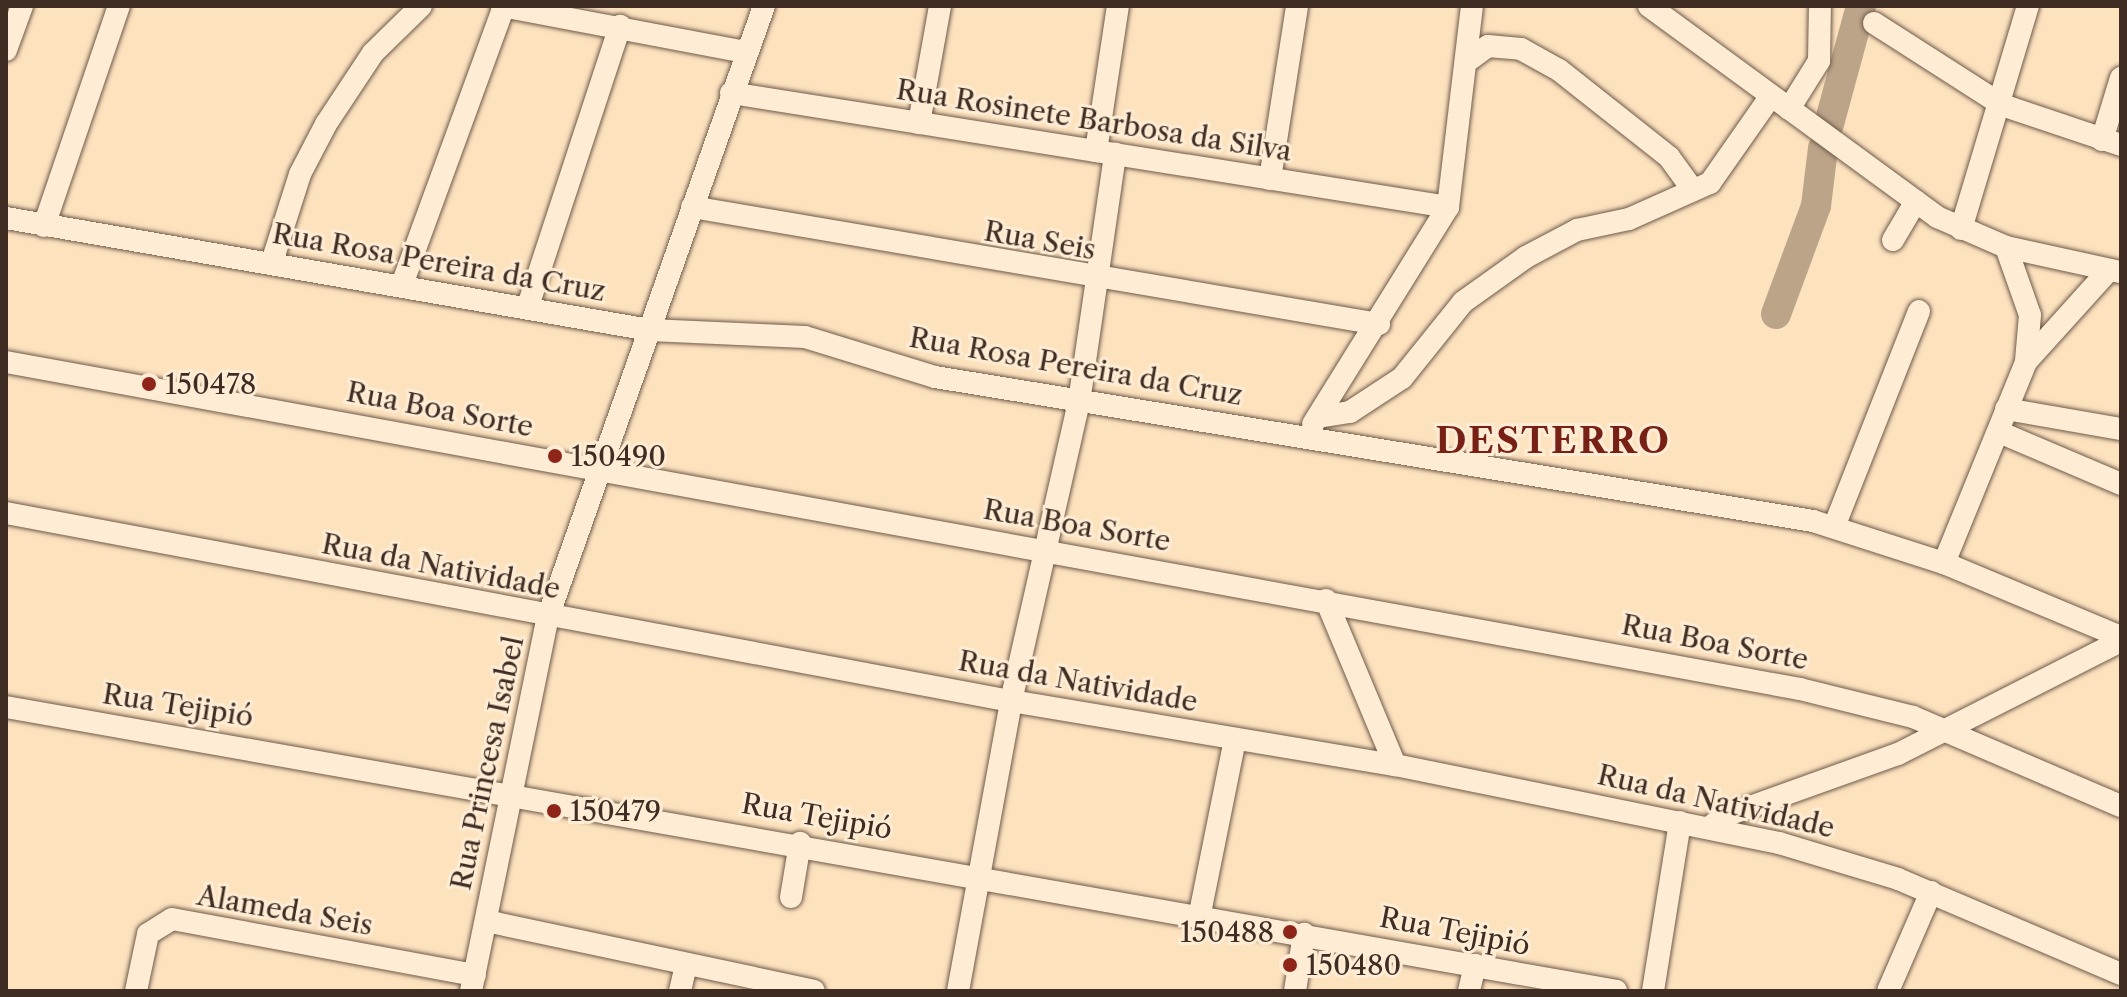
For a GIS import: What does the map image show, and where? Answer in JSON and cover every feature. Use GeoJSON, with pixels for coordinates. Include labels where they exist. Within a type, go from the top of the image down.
{"type":"FeatureCollection","features":[{"type":"Feature","properties":{"kind":"street"},"geometry":{"type":"LineString","coordinates":[[6,50],[22,6]]}},
{"type":"Feature","properties":{"kind":"street"},"geometry":{"type":"LineString","coordinates":[[44,226],[119,6]]}},
{"type":"Feature","properties":{"kind":"street"},"geometry":{"type":"LineString","coordinates":[[272,262],[300,174],[326,124],[373,53],[421,6]]}},
{"type":"Feature","properties":{"kind":"street"},"geometry":{"type":"LineString","coordinates":[[403,282],[503,6],[588,13],[620,26],[746,52]]}},
{"type":"Feature","properties":{"kind":"street","name":"Rua Princesa Isabel"},"geometry":{"type":"LineString","coordinates":[[473,983],[548,617],[604,470],[731,93],[764,6]]}},
{"type":"Feature","properties":{"kind":"street"},"geometry":{"type":"LineString","coordinates":[[919,123],[940,6]]}},
{"type":"Feature","properties":{"kind":"street"},"geometry":{"type":"LineString","coordinates":[[958,991],[1011,701],[1079,402],[1096,281],[1118,6]]}},
{"type":"Feature","properties":{"kind":"street"},"geometry":{"type":"LineString","coordinates":[[1270,179],[1297,6]]}},
{"type":"Feature","properties":{"kind":"street"},"geometry":{"type":"LineString","coordinates":[[1303,437],[1379,324],[1448,207],[1472,6]]}},
{"type":"Feature","properties":{"kind":"street"},"geometry":{"type":"LineString","coordinates":[[1649,6],[1916,201],[1961,229],[2006,247],[2116,275]]}},
{"type":"Feature","properties":{"kind":"street"},"geometry":{"type":"LineString","coordinates":[[1318,417],[1350,412],[1402,378],[1463,302],[1526,257],[1577,230],[1629,219],[1693,190],[1723,171],[1819,61],[1820,6]]}},
{"type":"Feature","properties":{"kind":"street"},"geometry":{"type":"LineString","coordinates":[[1961,229],[2002,105],[2028,6]]}},
{"type":"Feature","properties":{"kind":"street"},"geometry":{"type":"LineString","coordinates":[[1874,23],[2002,105],[2112,142],[2121,78]]}},
{"type":"Feature","properties":{"kind":"street"},"geometry":{"type":"LineString","coordinates":[[528,306],[620,26]]}},
{"type":"Feature","properties":{"kind":"street"},"geometry":{"type":"LineString","coordinates":[[1466,62],[1488,46],[1521,49],[1559,70],[1669,157],[1693,190]]}},
{"type":"Feature","properties":{"kind":"street","name":"Rua Rosinete Barbosa da Silva"},"geometry":{"type":"LineString","coordinates":[[731,93],[1448,207]]}},
{"type":"Feature","properties":{"kind":"street"},"geometry":{"type":"LineString","coordinates":[[1893,240],[1916,201]]}},
{"type":"Feature","properties":{"kind":"street","name":"Rua Seis"},"geometry":{"type":"LineString","coordinates":[[692,207],[1096,281],[1379,324]]}},
{"type":"Feature","properties":{"kind":"street","name":"Rua Rosa Pereira da Cruz"},"geometry":{"type":"LineString","coordinates":[[6,218],[403,282],[650,330],[805,337],[935,377],[1613,484],[1834,527],[1944,563],[2121,639]]}},
{"type":"Feature","properties":{"kind":"street"},"geometry":{"type":"LineString","coordinates":[[1944,563],[2026,362],[2030,315],[2006,247]]}},
{"type":"Feature","properties":{"kind":"street"},"geometry":{"type":"LineString","coordinates":[[2026,362],[2116,275]]}},
{"type":"Feature","properties":{"kind":"street"},"geometry":{"type":"LineString","coordinates":[[1834,527],[1919,311]]}},
{"type":"Feature","properties":{"kind":"street","name":"Rua Boa Sorte"},"geometry":{"type":"LineString","coordinates":[[6,362],[1326,600],[1815,692],[1945,730],[2121,806]]}},
{"type":"Feature","properties":{"kind":"street"},"geometry":{"type":"LineString","coordinates":[[2006,409],[2121,429]]}},
{"type":"Feature","properties":{"kind":"street"},"geometry":{"type":"LineString","coordinates":[[1999,432],[2121,484]]}},
{"type":"Feature","properties":{"kind":"street","name":"Rua da Natividade"},"geometry":{"type":"LineString","coordinates":[[6,513],[548,617],[1011,701],[1395,765],[1709,828],[1859,865],[1931,892],[2121,974]]}},
{"type":"Feature","properties":{"kind":"street"},"geometry":{"type":"LineString","coordinates":[[1326,600],[1395,765]]}},
{"type":"Feature","properties":{"kind":"street"},"geometry":{"type":"LineString","coordinates":[[1709,828],[1945,730],[2121,639]]}},
{"type":"Feature","properties":{"kind":"street","name":"Rua Tejipió"},"geometry":{"type":"LineString","coordinates":[[6,707],[511,791],[1200,913],[1616,991]]}},
{"type":"Feature","properties":{"kind":"street"},"geometry":{"type":"LineString","coordinates":[[1200,913],[1235,739]]}},
{"type":"Feature","properties":{"kind":"street"},"geometry":{"type":"LineString","coordinates":[[1653,991],[1680,822]]}},
{"type":"Feature","properties":{"kind":"street"},"geometry":{"type":"LineString","coordinates":[[791,897],[800,843]]}},
{"type":"Feature","properties":{"kind":"street"},"geometry":{"type":"LineString","coordinates":[[1888,991],[1931,892]]}},
{"type":"Feature","properties":{"kind":"street","name":"Alameda Seis"},"geometry":{"type":"LineString","coordinates":[[136,991],[148,934],[172,919],[473,983]]}},
{"type":"Feature","properties":{"kind":"street"},"geometry":{"type":"LineString","coordinates":[[486,921],[814,991]]}},
{"type":"Feature","properties":{"kind":"street"},"geometry":{"type":"LineString","coordinates":[[1295,991],[1304,934]]}},
{"type":"Feature","properties":{"kind":"street"},"geometry":{"type":"LineString","coordinates":[[680,991],[686,965]]}},
{"type":"Feature","properties":{"kind":"street"},"geometry":{"type":"LineString","coordinates":[[1469,991],[1475,965]]}},
{"type":"Feature","properties":{"kind":"waterway"},"geometry":{"type":"LineString","coordinates":[[1829,124],[1861,6]]}},
{"type":"Feature","properties":{"kind":"waterway"},"geometry":{"type":"LineString","coordinates":[[1776,314],[1816,206],[1823,148]]}},
{"type":"Feature","properties":{"kind":"place","name":"150478"},"geometry":{"type":"Point","coordinates":[149,384]}},
{"type":"Feature","properties":{"kind":"place","name":"150490"},"geometry":{"type":"Point","coordinates":[555,456]}},
{"type":"Feature","properties":{"kind":"place","name":"150479"},"geometry":{"type":"Point","coordinates":[554,811]}},
{"type":"Feature","properties":{"kind":"place","name":"150488"},"geometry":{"type":"Point","coordinates":[1290,932]}},
{"type":"Feature","properties":{"kind":"place","name":"150480"},"geometry":{"type":"Point","coordinates":[1290,965]}},
{"type":"Feature","properties":{"kind":"district","name":"DESTERRO"},"geometry":{"type":"Point","coordinates":[1553,441]}}]}
